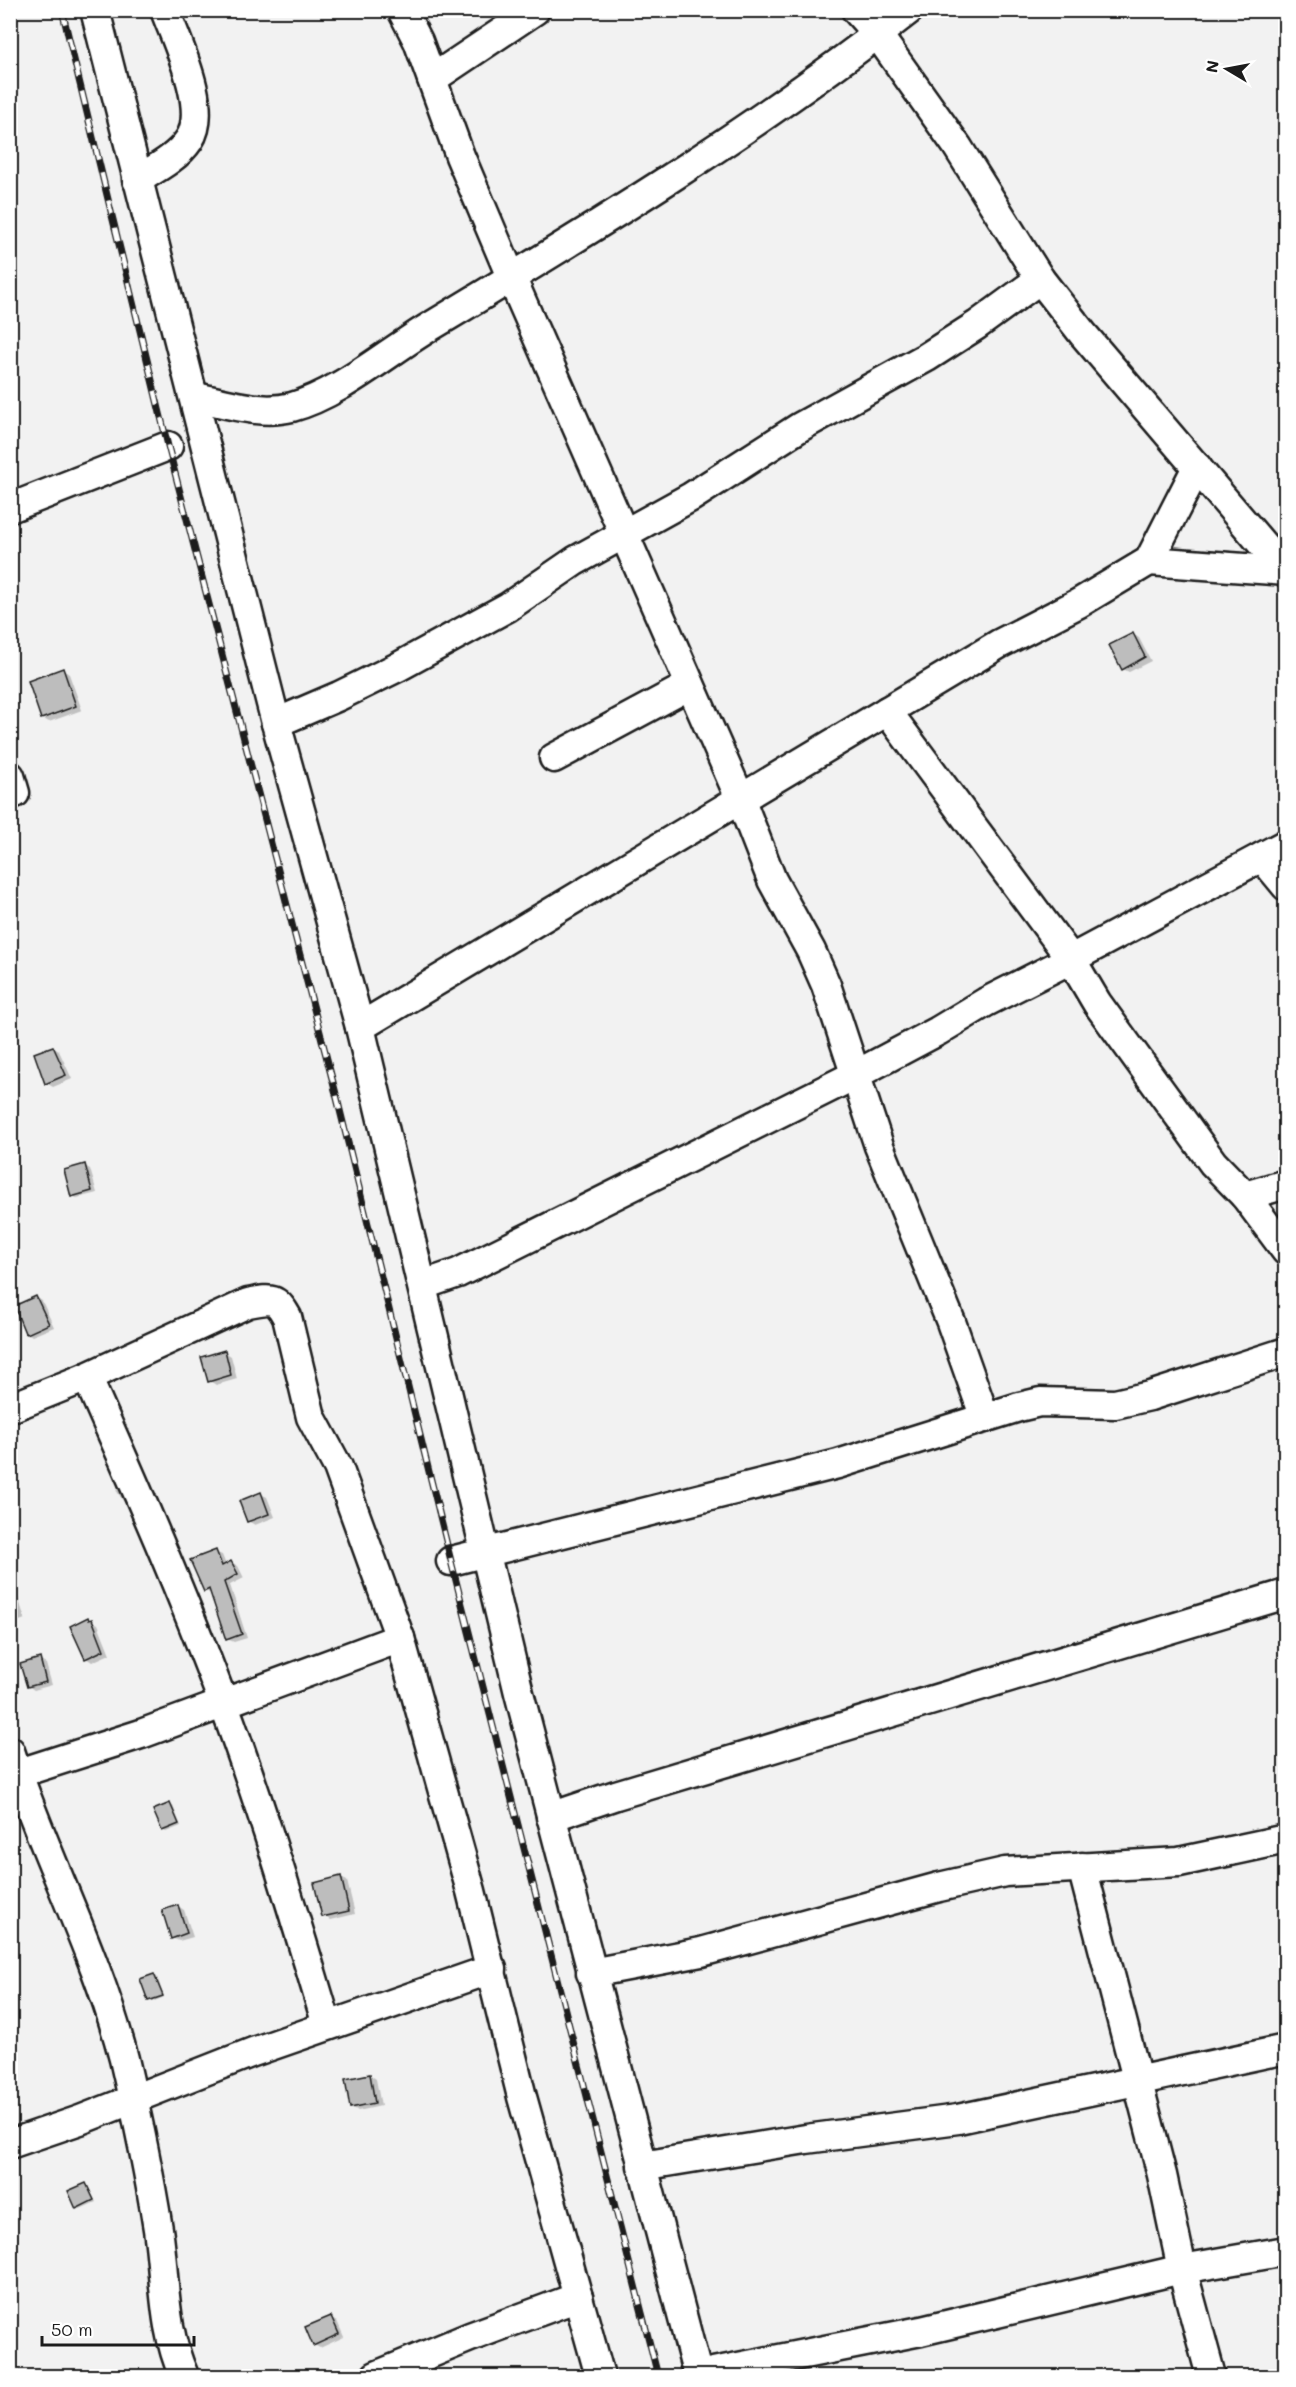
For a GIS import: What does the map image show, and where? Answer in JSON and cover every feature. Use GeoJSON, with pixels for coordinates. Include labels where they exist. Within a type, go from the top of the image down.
{"type":"FeatureCollection","features":[{"type":"Feature","properties":{"kind":"street"},"geometry":{"type":"LineString","coordinates":[[95,10],[276,723],[360,1027],[485,1552],[551,1817],[698,2376],[921,2331],[1182,2269],[1286,2251]]}},
{"type":"Feature","properties":{"kind":"street"},"geometry":{"type":"LineString","coordinates":[[137,180],[163,164],[177,152],[189,140],[196,125],[196,105],[165,10]]}},
{"type":"Feature","properties":{"kind":"street"},"geometry":{"type":"LineString","coordinates":[[402,10],[418,42],[460,156],[512,279],[740,798],[772,880],[811,951],[826,985],[879,1146],[951,1322],[986,1418]]}},
{"type":"Feature","properties":{"kind":"street"},"geometry":{"type":"LineString","coordinates":[[432,79],[535,10]]}},
{"type":"Feature","properties":{"kind":"street"},"geometry":{"type":"LineString","coordinates":[[856,10],[878,35],[957,146],[1040,279],[1083,334],[1285,572]]}},
{"type":"Feature","properties":{"kind":"street"},"geometry":{"type":"LineString","coordinates":[[195,397],[267,411],[293,406],[347,381],[428,327],[512,279],[808,87],[909,10]]}},
{"type":"Feature","properties":{"kind":"street"},"geometry":{"type":"LineString","coordinates":[[276,723],[339,696],[508,607],[575,561],[691,497],[800,427],[927,357],[977,325],[1040,279]]}},
{"type":"Feature","properties":{"kind":"street"},"geometry":{"type":"LineString","coordinates":[[10,508],[168,446]]}},
{"type":"Feature","properties":{"kind":"street"},"geometry":{"type":"LineString","coordinates":[[360,1027],[999,644],[1095,594],[1149,561],[1197,467]]}},
{"type":"Feature","properties":{"kind":"street"},"geometry":{"type":"LineString","coordinates":[[1149,561],[1285,572]]}},
{"type":"Feature","properties":{"kind":"street"},"geometry":{"type":"LineString","coordinates":[[554,758],[690,685]]}},
{"type":"Feature","properties":{"kind":"street"},"geometry":{"type":"LineString","coordinates":[[886,711],[1071,959],[1097,1003],[1213,1163],[1245,1196],[1286,1251]]}},
{"type":"Feature","properties":{"kind":"street"},"geometry":{"type":"LineString","coordinates":[[423,1285],[458,1273],[856,1074],[938,1031],[986,1002],[1274,850],[1286,886]]}},
{"type":"Feature","properties":{"kind":"street"},"geometry":{"type":"LineString","coordinates":[[1245,1196],[1286,1184]]}},
{"type":"Feature","properties":{"kind":"street"},"geometry":{"type":"LineString","coordinates":[[10,1408],[87,1377],[248,1303],[268,1299],[280,1304],[287,1317],[311,1417],[338,1467],[400,1638],[492,1969],[522,2097],[600,2376]]}},
{"type":"Feature","properties":{"kind":"street"},"geometry":{"type":"LineString","coordinates":[[451,1562],[838,1464],[1040,1402],[1115,1404],[1150,1396],[1286,1352]]}},
{"type":"Feature","properties":{"kind":"street"},"geometry":{"type":"LineString","coordinates":[[87,1377],[148,1516],[223,1702],[270,1837],[327,2025]]}},
{"type":"Feature","properties":{"kind":"street"},"geometry":{"type":"LineString","coordinates":[[551,1817],[627,1792],[1286,1594]]}},
{"type":"Feature","properties":{"kind":"street"},"geometry":{"type":"LineString","coordinates":[[184,2376],[165,2313],[158,2230],[133,2099],[110,2011],[13,1767],[141,1734],[400,1638]]}},
{"type":"Feature","properties":{"kind":"street"},"geometry":{"type":"LineString","coordinates":[[591,1973],[701,1952],[1005,1872],[1179,1862],[1286,1839]]}},
{"type":"Feature","properties":{"kind":"street"},"geometry":{"type":"LineString","coordinates":[[1082,1867],[1172,2214],[1182,2269],[1211,2376]]}},
{"type":"Feature","properties":{"kind":"street"},"geometry":{"type":"LineString","coordinates":[[10,2144],[327,2025],[492,1969]]}},
{"type":"Feature","properties":{"kind":"street"},"geometry":{"type":"LineString","coordinates":[[642,2166],[806,2139],[958,2119],[1286,2049]]}},
{"type":"Feature","properties":{"kind":"street"},"geometry":{"type":"LineString","coordinates":[[376,2376],[470,2337],[578,2297]]}},
{"type":"Feature","properties":{"kind":"building"},"geometry":{"type":"Polygon","coordinates":[[[1133,633],[1145,657],[1122,670],[1109,645],[1133,633]]]}},
{"type":"Feature","properties":{"kind":"building"},"geometry":{"type":"Polygon","coordinates":[[[63,668],[76,706],[41,719],[28,681],[63,668]]]}},
{"type":"Feature","properties":{"kind":"building"},"geometry":{"type":"Polygon","coordinates":[[[53,1046],[66,1075],[45,1084],[34,1053],[53,1046]]]}},
{"type":"Feature","properties":{"kind":"building"},"geometry":{"type":"Polygon","coordinates":[[[85,1164],[92,1191],[71,1197],[64,1170],[85,1164]]]}},
{"type":"Feature","properties":{"kind":"building"},"geometry":{"type":"Polygon","coordinates":[[[36,1296],[49,1324],[27,1334],[14,1306],[36,1296]]]}},
{"type":"Feature","properties":{"kind":"building"},"geometry":{"type":"Polygon","coordinates":[[[225,1350],[231,1375],[208,1382],[201,1357],[225,1350]]]}},
{"type":"Feature","properties":{"kind":"building"},"geometry":{"type":"Polygon","coordinates":[[[261,1492],[269,1514],[247,1522],[239,1501],[261,1492]]]}},
{"type":"Feature","properties":{"kind":"building"},"geometry":{"type":"Polygon","coordinates":[[[216,1550],[222,1566],[231,1561],[238,1574],[224,1582],[242,1634],[226,1640],[209,1589],[204,1592],[190,1560],[216,1550]]]}},
{"type":"Feature","properties":{"kind":"building"},"geometry":{"type":"Polygon","coordinates":[[[88,1617],[89,1620],[92,1619],[104,1650],[85,1659],[70,1626],[88,1617]]]}},
{"type":"Feature","properties":{"kind":"building"},"geometry":{"type":"Polygon","coordinates":[[[40,1658],[46,1682],[27,1687],[20,1664],[40,1658]]]}},
{"type":"Feature","properties":{"kind":"building"},"geometry":{"type":"Polygon","coordinates":[[[170,1803],[179,1824],[162,1831],[153,1810],[170,1803]]]}},
{"type":"Feature","properties":{"kind":"building"},"geometry":{"type":"Polygon","coordinates":[[[341,1876],[349,1911],[322,1917],[314,1883],[341,1876]]]}},
{"type":"Feature","properties":{"kind":"building"},"geometry":{"type":"Polygon","coordinates":[[[178,1905],[187,1933],[171,1939],[162,1910],[178,1905]]]}},
{"type":"Feature","properties":{"kind":"building"},"geometry":{"type":"Polygon","coordinates":[[[154,1974],[163,1996],[148,2001],[140,1979],[154,1974]]]}},
{"type":"Feature","properties":{"kind":"building"},"geometry":{"type":"Polygon","coordinates":[[[370,2074],[375,2103],[350,2108],[345,2079],[370,2074]]]}},
{"type":"Feature","properties":{"kind":"building"},"geometry":{"type":"Polygon","coordinates":[[[86,2183],[94,2200],[76,2209],[68,2191],[86,2183]]]}},
{"type":"Feature","properties":{"kind":"building"},"geometry":{"type":"Polygon","coordinates":[[[331,2316],[339,2334],[313,2346],[305,2327],[331,2316]]]}},
{"type":"Feature","properties":{"kind":"railway"},"geometry":{"type":"LineString","coordinates":[[62,10],[168,446],[335,1090],[451,1561],[658,2376]]}}]}
